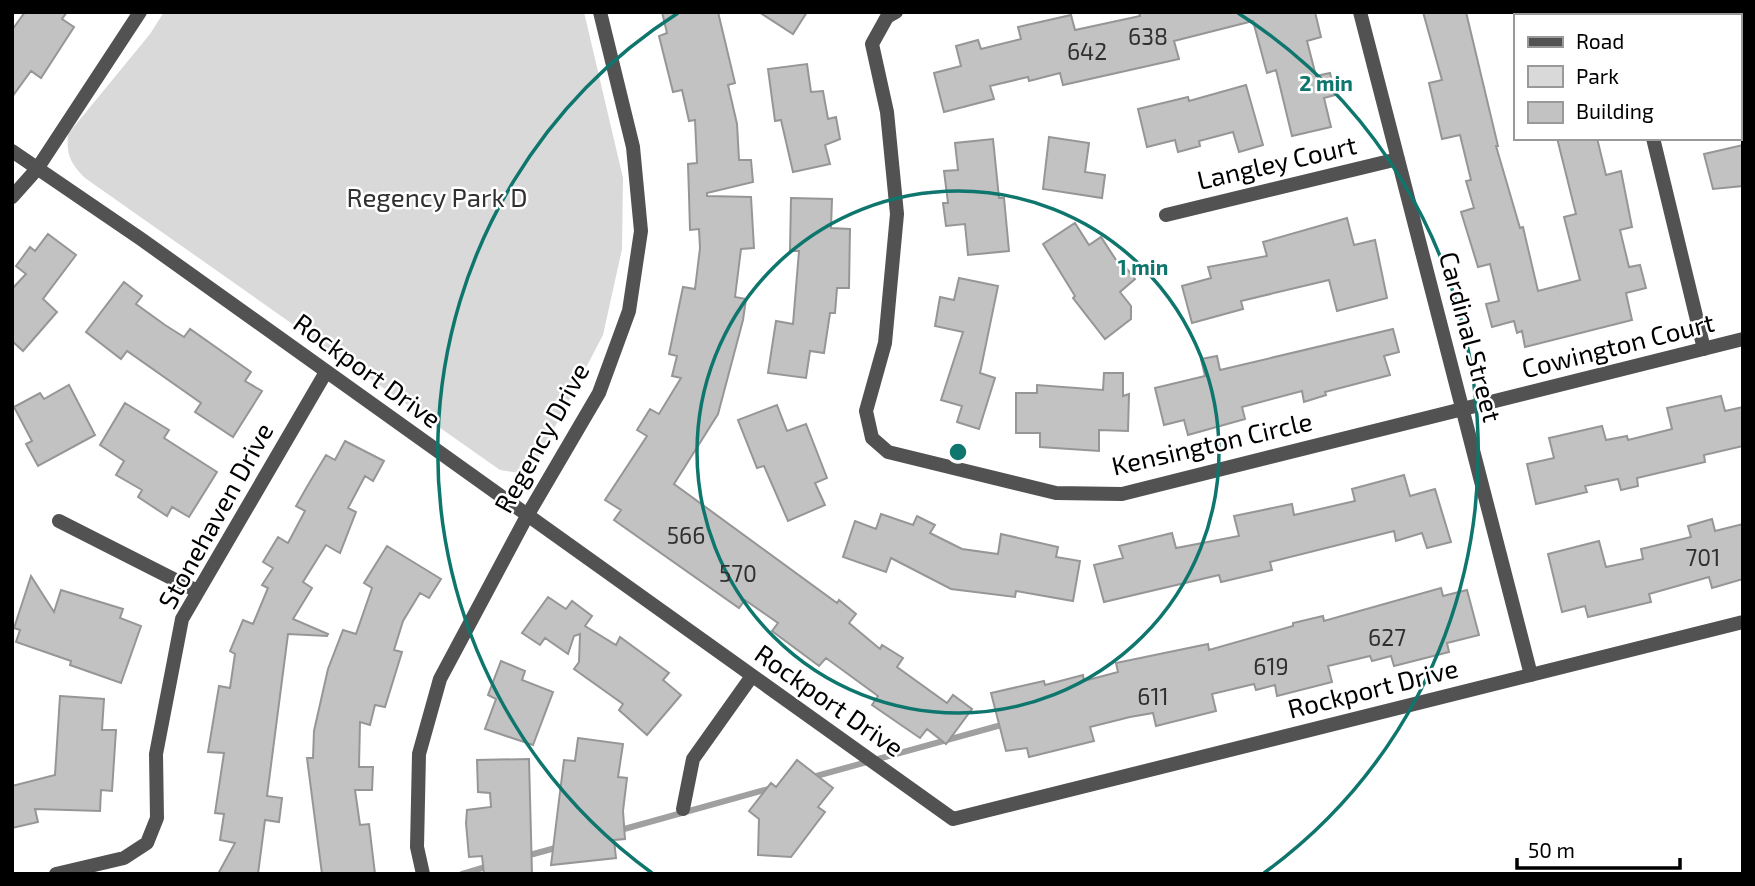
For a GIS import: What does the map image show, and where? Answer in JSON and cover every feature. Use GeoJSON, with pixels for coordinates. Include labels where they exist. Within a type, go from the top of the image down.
{"type":"FeatureCollection","features":[{"type":"Feature","properties":{"kind":"street"},"geometry":{"type":"LineString","coordinates":[[12,197],[37,169],[140,12]]}},
{"type":"Feature","properties":{"kind":"street","name":"Regency Drive"},"geometry":{"type":"LineString","coordinates":[[423,874],[416,847],[419,754],[440,679],[527,516],[599,393],[629,311],[641,231],[634,147],[600,12]]}},
{"type":"Feature","properties":{"kind":"street","name":"Kensington Circle"},"geometry":{"type":"LineString","coordinates":[[896,12],[887,17],[872,44],[887,112],[897,214],[885,343],[866,411],[872,438],[888,452],[1056,493],[1122,494],[1464,410]]}},
{"type":"Feature","properties":{"kind":"street","name":"Cardinal Street"},"geometry":{"type":"LineString","coordinates":[[1360,12],[1531,675]]}},
{"type":"Feature","properties":{"kind":"street"},"geometry":{"type":"LineString","coordinates":[[1653,140],[1704,349]]}},
{"type":"Feature","properties":{"kind":"street","name":"Rockport Drive"},"geometry":{"type":"LineString","coordinates":[[12,151],[953,819],[1743,622]]}},
{"type":"Feature","properties":{"kind":"street","name":"Langley Court"},"geometry":{"type":"LineString","coordinates":[[1166,215],[1398,159]]}},
{"type":"Feature","properties":{"kind":"street","name":"Cowington Court"},"geometry":{"type":"LineString","coordinates":[[1464,410],[1743,339]]}},
{"type":"Feature","properties":{"kind":"street","name":"Stonehaven Drive"},"geometry":{"type":"LineString","coordinates":[[56,874],[124,858],[147,843],[156,818],[156,754],[183,619],[326,372]]}},
{"type":"Feature","properties":{"kind":"street"},"geometry":{"type":"LineString","coordinates":[[59,521],[197,591]]}},
{"type":"Feature","properties":{"kind":"street"},"geometry":{"type":"LineString","coordinates":[[683,809],[693,759],[752,676]]}},
{"type":"Feature","properties":{"kind":"green space","name":"Regency Park D"},"geometry":{"type":"Polygon","coordinates":[[[164,12],[584,12],[623,178],[622,249],[603,335],[534,467],[520,473],[500,470],[85,178],[76,168],[70,159],[68,134],[150,34],[164,12]]]}},
{"type":"Feature","properties":{"kind":"building"},"geometry":{"type":"Polygon","coordinates":[[[25,12],[67,12],[62,19],[74,27],[41,78],[31,71],[12,97],[12,30],[25,12]]]}},
{"type":"Feature","properties":{"kind":"building"},"geometry":{"type":"Polygon","coordinates":[[[662,12],[718,12],[735,83],[728,85],[737,124],[739,160],[751,160],[753,182],[707,193],[707,196],[751,197],[754,248],[741,249],[735,297],[746,299],[718,414],[674,484],[837,603],[839,600],[856,614],[849,623],[880,649],[882,645],[903,658],[897,667],[947,703],[953,695],[972,709],[946,744],[927,729],[920,738],[872,705],[878,696],[826,658],[819,666],[772,631],[778,623],[745,600],[739,608],[614,520],[621,510],[605,500],[647,436],[637,430],[650,409],[659,414],[681,378],[672,376],[677,356],[669,354],[683,287],[695,289],[700,248],[699,229],[690,230],[688,164],[697,163],[695,120],[689,121],[682,90],[673,92],[659,36],[667,33],[662,12]]]}},
{"type":"Feature","properties":{"kind":"building"},"geometry":{"type":"Polygon","coordinates":[[[759,12],[807,12],[793,34],[759,12]]]}},
{"type":"Feature","properties":{"kind":"building"},"geometry":{"type":"Polygon","coordinates":[[[1139,12],[1315,12],[1321,37],[1307,41],[1316,76],[1330,73],[1335,95],[1324,98],[1331,127],[1292,136],[1276,70],[1267,73],[1253,21],[1174,41],[1179,59],[1063,85],[1060,73],[1029,81],[1028,77],[990,86],[994,99],[944,112],[934,73],[961,66],[956,46],[978,40],[981,49],[1021,39],[1018,27],[1071,15],[1075,30],[1140,16],[1139,12]]]}},
{"type":"Feature","properties":{"kind":"building"},"geometry":{"type":"Polygon","coordinates":[[[1423,12],[1466,12],[1496,146],[1520,228],[1523,227],[1538,291],[1580,280],[1564,217],[1576,214],[1558,140],[1597,140],[1606,175],[1621,171],[1632,227],[1620,230],[1629,267],[1640,265],[1646,288],[1626,293],[1632,320],[1525,347],[1522,331],[1517,333],[1514,321],[1492,327],[1486,304],[1499,301],[1490,264],[1478,267],[1461,212],[1474,208],[1466,181],[1471,180],[1460,135],[1442,139],[1429,83],[1442,80],[1423,12]]]}},
{"type":"Feature","properties":{"kind":"building"},"geometry":{"type":"Polygon","coordinates":[[[807,64],[811,92],[823,91],[828,119],[836,117],[840,139],[825,145],[830,164],[793,172],[781,120],[775,121],[768,69],[807,64]]]}},
{"type":"Feature","properties":{"kind":"building"},"geometry":{"type":"Polygon","coordinates":[[[1246,85],[1263,145],[1239,152],[1233,132],[1199,141],[1200,146],[1178,152],[1175,140],[1147,147],[1138,109],[1188,97],[1189,101],[1246,85]]]}},
{"type":"Feature","properties":{"kind":"building"},"geometry":{"type":"Polygon","coordinates":[[[1049,137],[1089,143],[1085,172],[1105,175],[1102,198],[1043,189],[1049,137]]]}},
{"type":"Feature","properties":{"kind":"building"},"geometry":{"type":"Polygon","coordinates":[[[993,139],[999,198],[1004,198],[1009,251],[968,255],[965,224],[946,226],[943,203],[948,203],[944,171],[958,170],[955,143],[993,139]]]}},
{"type":"Feature","properties":{"kind":"building"},"geometry":{"type":"Polygon","coordinates":[[[1743,145],[1743,186],[1713,189],[1704,154],[1743,145]]]}},
{"type":"Feature","properties":{"kind":"building"},"geometry":{"type":"Polygon","coordinates":[[[791,198],[832,199],[831,228],[850,229],[849,288],[837,288],[835,313],[830,313],[824,353],[810,351],[806,378],[768,373],[776,321],[793,324],[799,251],[790,251],[791,198]]]}},
{"type":"Feature","properties":{"kind":"building"},"geometry":{"type":"Polygon","coordinates":[[[1347,218],[1354,245],[1375,240],[1387,298],[1337,311],[1329,280],[1241,301],[1243,309],[1192,323],[1182,286],[1211,278],[1208,267],[1267,256],[1263,242],[1347,218]]]}},
{"type":"Feature","properties":{"kind":"building"},"geometry":{"type":"Polygon","coordinates":[[[1075,223],[1089,245],[1101,237],[1118,263],[1120,260],[1135,279],[1120,292],[1131,306],[1131,319],[1105,339],[1073,298],[1075,296],[1043,244],[1075,223]]]}},
{"type":"Feature","properties":{"kind":"building"},"geometry":{"type":"Polygon","coordinates":[[[48,234],[76,255],[43,299],[57,312],[23,351],[12,341],[12,289],[26,274],[16,266],[30,247],[35,251],[48,234]]]}},
{"type":"Feature","properties":{"kind":"building"},"geometry":{"type":"Polygon","coordinates":[[[959,278],[998,286],[980,373],[995,378],[979,429],[957,422],[962,406],[941,400],[963,332],[935,326],[940,297],[954,300],[959,278]]]}},
{"type":"Feature","properties":{"kind":"building"},"geometry":{"type":"Polygon","coordinates":[[[124,282],[142,296],[136,304],[165,325],[184,337],[190,329],[251,372],[245,381],[262,391],[233,437],[195,412],[201,403],[127,351],[121,359],[86,332],[124,282]]]}},
{"type":"Feature","properties":{"kind":"building"},"geometry":{"type":"Polygon","coordinates":[[[1393,329],[1399,352],[1384,356],[1390,375],[1325,392],[1326,395],[1304,402],[1302,391],[1242,407],[1245,419],[1188,435],[1184,420],[1164,425],[1155,388],[1205,376],[1201,359],[1217,356],[1220,370],[1393,329]]]}},
{"type":"Feature","properties":{"kind":"building"},"geometry":{"type":"Polygon","coordinates":[[[1104,373],[1123,373],[1123,396],[1129,394],[1128,431],[1099,430],[1099,451],[1040,447],[1040,433],[1016,433],[1016,393],[1037,393],[1037,385],[1103,390],[1104,373]]]}},
{"type":"Feature","properties":{"kind":"building"},"geometry":{"type":"Polygon","coordinates":[[[69,385],[95,435],[38,466],[26,444],[32,441],[14,407],[40,393],[44,399],[69,385]]]}},
{"type":"Feature","properties":{"kind":"building"},"geometry":{"type":"Polygon","coordinates":[[[1721,396],[1725,411],[1743,407],[1743,446],[1704,455],[1705,462],[1637,478],[1638,486],[1621,490],[1618,479],[1585,486],[1587,492],[1536,504],[1527,464],[1554,458],[1549,438],[1602,426],[1606,440],[1627,436],[1628,440],[1672,429],[1667,408],[1721,396]]]}},
{"type":"Feature","properties":{"kind":"building"},"geometry":{"type":"Polygon","coordinates":[[[125,403],[169,430],[164,438],[217,472],[189,517],[172,507],[167,516],[138,497],[142,490],[116,475],[124,461],[100,445],[125,403]]]}},
{"type":"Feature","properties":{"kind":"building"},"geometry":{"type":"Polygon","coordinates":[[[777,405],[787,431],[806,424],[827,478],[815,483],[825,505],[788,521],[764,466],[757,468],[738,420],[777,405]]]}},
{"type":"Feature","properties":{"kind":"building"},"geometry":{"type":"Polygon","coordinates":[[[345,441],[384,461],[373,481],[365,476],[348,508],[356,512],[340,553],[326,545],[303,582],[312,588],[293,619],[328,634],[288,634],[267,796],[282,798],[279,822],[265,820],[258,874],[218,874],[235,843],[220,840],[224,814],[215,813],[224,753],[208,752],[219,686],[230,688],[235,654],[230,651],[243,620],[253,624],[268,588],[262,585],[273,568],[263,562],[278,537],[288,543],[305,511],[296,506],[326,455],[335,460],[345,441]]]}},
{"type":"Feature","properties":{"kind":"building"},"geometry":{"type":"Polygon","coordinates":[[[1404,475],[1410,496],[1435,489],[1451,542],[1427,548],[1422,533],[1396,541],[1394,531],[1270,562],[1272,570],[1221,582],[1219,575],[1104,602],[1094,565],[1123,558],[1119,546],[1172,533],[1176,548],[1239,536],[1234,516],[1292,504],[1294,515],[1355,501],[1352,489],[1404,475]]]}},
{"type":"Feature","properties":{"kind":"building"},"geometry":{"type":"Polygon","coordinates":[[[881,514],[913,525],[917,516],[935,525],[930,533],[962,549],[998,554],[1001,534],[1058,547],[1056,557],[1080,561],[1073,601],[1016,591],[1015,597],[951,589],[891,558],[886,572],[843,557],[855,521],[876,529],[881,514]]]}},
{"type":"Feature","properties":{"kind":"building"},"geometry":{"type":"Polygon","coordinates":[[[1712,519],[1715,531],[1743,524],[1743,579],[1712,588],[1709,577],[1649,594],[1651,602],[1588,617],[1585,606],[1562,612],[1548,554],[1599,541],[1606,567],[1643,559],[1641,549],[1691,537],[1688,526],[1712,519]]]}},
{"type":"Feature","properties":{"kind":"building"},"geometry":{"type":"Polygon","coordinates":[[[387,546],[441,579],[429,598],[420,593],[403,621],[394,650],[402,652],[385,707],[375,705],[370,725],[360,722],[359,767],[373,767],[372,790],[355,790],[360,825],[369,824],[375,874],[322,874],[307,758],[313,758],[314,731],[328,669],[343,630],[356,634],[372,588],[364,583],[387,546]]]}},
{"type":"Feature","properties":{"kind":"building"},"geometry":{"type":"Polygon","coordinates":[[[31,576],[54,612],[61,590],[123,609],[120,618],[141,626],[121,683],[70,665],[71,661],[16,642],[20,630],[14,628],[31,576]]]}},
{"type":"Feature","properties":{"kind":"building"},"geometry":{"type":"Polygon","coordinates":[[[1441,588],[1443,596],[1467,590],[1479,635],[1447,643],[1449,652],[1394,666],[1391,656],[1372,661],[1370,656],[1328,666],[1332,682],[1277,696],[1275,685],[1256,690],[1254,684],[1212,694],[1216,711],[1156,726],[1153,713],[1130,717],[1090,727],[1094,741],[1029,757],[1027,748],[1006,751],[991,693],[1044,681],[1045,685],[1083,675],[1084,681],[1118,672],[1116,663],[1208,644],[1209,650],[1293,626],[1293,623],[1323,616],[1324,621],[1441,588]]]}},
{"type":"Feature","properties":{"kind":"building"},"geometry":{"type":"Polygon","coordinates":[[[548,597],[566,609],[572,601],[592,616],[585,626],[616,645],[620,637],[669,673],[663,680],[681,695],[647,735],[619,710],[623,704],[574,669],[579,662],[580,634],[574,636],[568,654],[545,638],[540,645],[522,633],[548,597]]]}},
{"type":"Feature","properties":{"kind":"building"},"geometry":{"type":"Polygon","coordinates":[[[501,661],[525,671],[522,680],[553,692],[533,745],[485,729],[496,699],[488,695],[501,661]]]}},
{"type":"Feature","properties":{"kind":"building"},"geometry":{"type":"Polygon","coordinates":[[[60,696],[104,699],[102,730],[116,730],[112,791],[101,790],[100,811],[35,809],[38,822],[12,828],[12,786],[55,775],[60,696]]]}},
{"type":"Feature","properties":{"kind":"building"},"geometry":{"type":"Polygon","coordinates":[[[578,738],[623,744],[618,777],[627,778],[623,811],[625,839],[614,840],[616,858],[551,865],[564,760],[575,761],[578,738]]]}},
{"type":"Feature","properties":{"kind":"building"},"geometry":{"type":"Polygon","coordinates":[[[529,759],[532,874],[484,874],[482,856],[469,857],[466,823],[467,810],[491,807],[490,793],[478,792],[477,760],[529,759]]]}},
{"type":"Feature","properties":{"kind":"building"},"geometry":{"type":"Polygon","coordinates":[[[797,760],[833,788],[818,807],[825,812],[791,857],[758,855],[759,819],[749,811],[771,783],[776,787],[797,760]]]}},
{"type":"Feature","properties":{"kind":"waterway"},"geometry":{"type":"LineString","coordinates":[[809,778],[1005,724]]}},
{"type":"Feature","properties":{"kind":"waterway"},"geometry":{"type":"LineString","coordinates":[[617,831],[772,788]]}},
{"type":"Feature","properties":{"kind":"waterway"},"geometry":{"type":"LineString","coordinates":[[526,856],[559,847]]}},
{"type":"Feature","properties":{"kind":"waterway"},"geometry":{"type":"LineString","coordinates":[[462,874],[489,866]]}}]}
